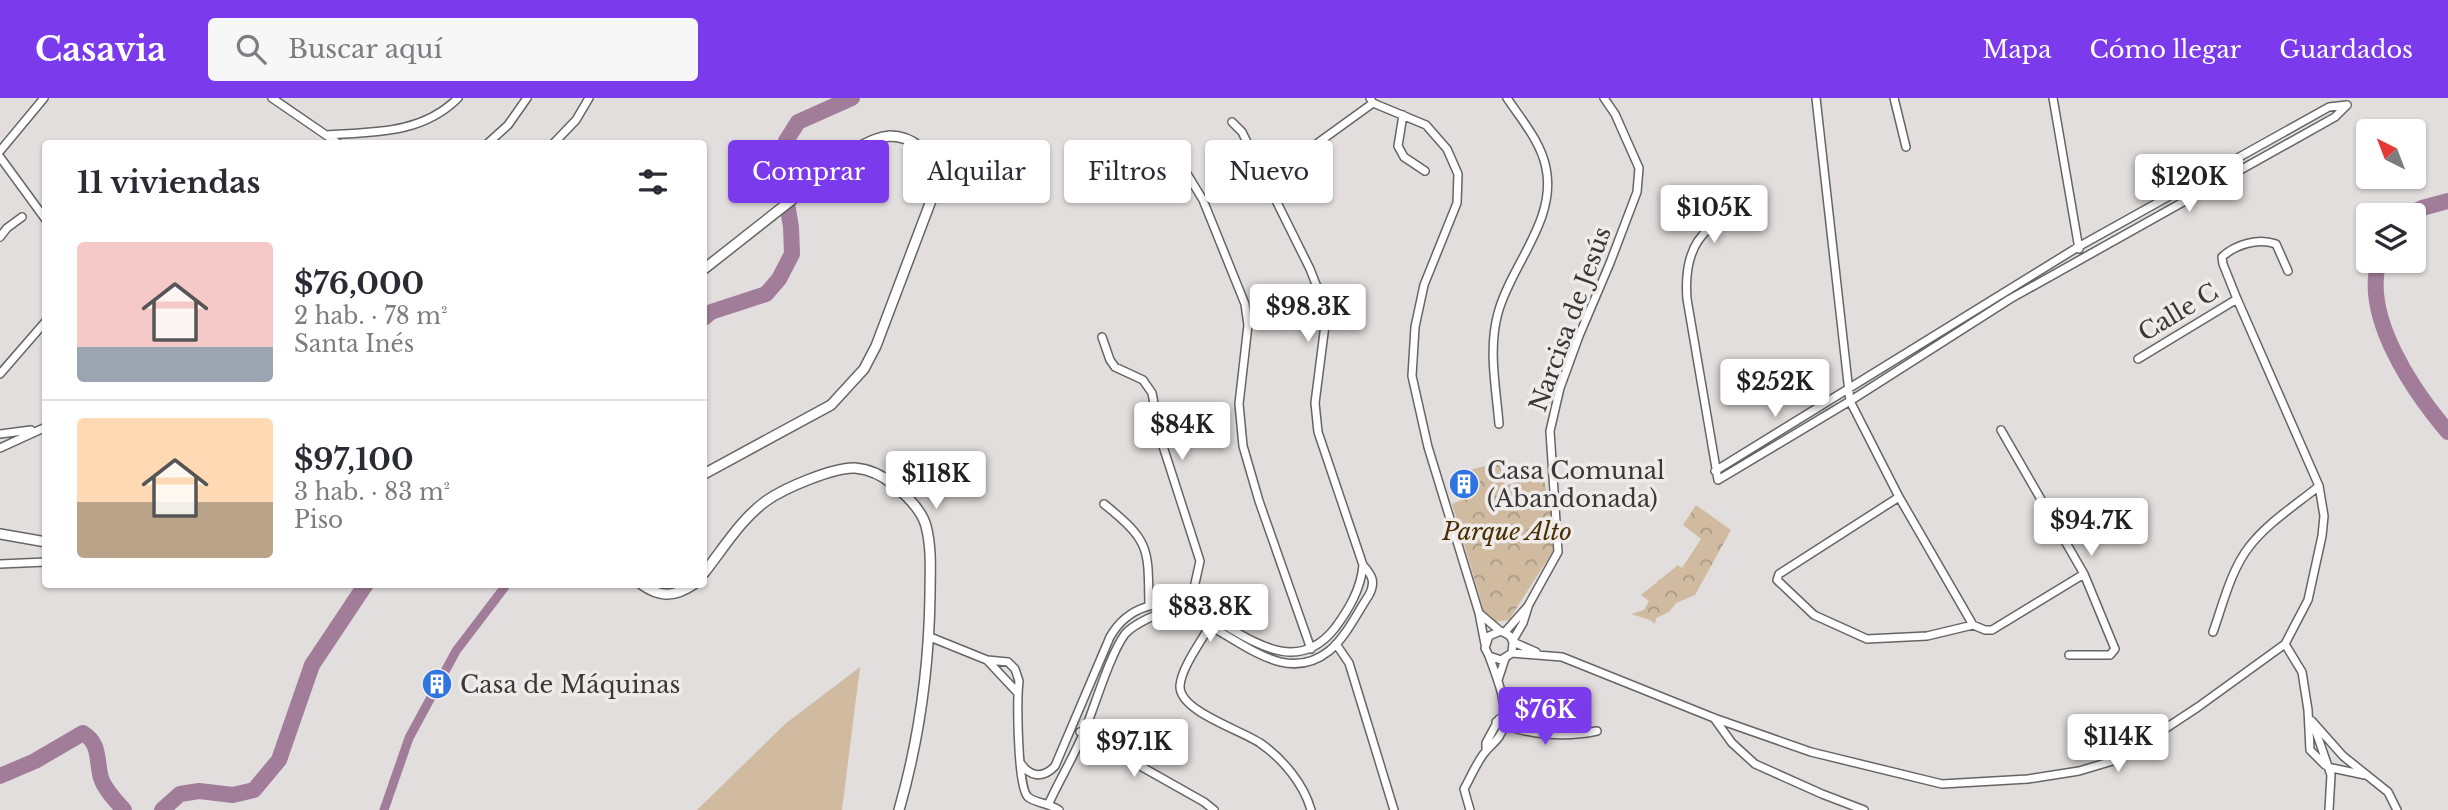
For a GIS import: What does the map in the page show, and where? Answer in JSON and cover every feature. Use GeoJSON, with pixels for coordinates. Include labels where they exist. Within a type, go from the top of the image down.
{"type":"FeatureCollection","features":[{"type":"Feature","properties":{"kind":"street"},"geometry":{"type":"LineString","coordinates":[[0,151],[44,98]]}},
{"type":"Feature","properties":{"kind":"street"},"geometry":{"type":"LineString","coordinates":[[272,98],[334,140]]}},
{"type":"Feature","properties":{"kind":"street"},"geometry":{"type":"LineString","coordinates":[[327,135],[401,130],[425,122],[458,98]]}},
{"type":"Feature","properties":{"kind":"street"},"geometry":{"type":"LineString","coordinates":[[491,140],[508,125],[527,98]]}},
{"type":"Feature","properties":{"kind":"street"},"geometry":{"type":"LineString","coordinates":[[557,140],[576,120],[589,98]]}},
{"type":"Feature","properties":{"kind":"street"},"geometry":{"type":"LineString","coordinates":[[1499,424],[1492,349],[1498,312],[1539,223],[1548,189],[1546,167],[1537,144],[1507,98]]}},
{"type":"Feature","properties":{"kind":"street","name":"Narcisa de Jesús"},"geometry":{"type":"LineString","coordinates":[[1503,632],[1528,606],[1558,552],[1550,431],[1560,388],[1578,336],[1637,192],[1639,168],[1615,114],[1604,98]]}},
{"type":"Feature","properties":{"kind":"street"},"geometry":{"type":"LineString","coordinates":[[1816,98],[1850,401],[1899,497],[1973,625]]}},
{"type":"Feature","properties":{"kind":"street"},"geometry":{"type":"LineString","coordinates":[[1894,98],[1906,147]]}},
{"type":"Feature","properties":{"kind":"street"},"geometry":{"type":"LineString","coordinates":[[2053,98],[2081,258]]}},
{"type":"Feature","properties":{"kind":"street"},"geometry":{"type":"LineString","coordinates":[[1321,140],[1371,101],[1426,125],[1447,149],[1458,174],[1457,203],[1424,285],[1415,327],[1412,376],[1428,447],[1479,613],[1485,644],[1502,692],[1503,714],[1493,746],[1486,750],[1465,789],[1470,810]]}},
{"type":"Feature","properties":{"kind":"street"},"geometry":{"type":"LineString","coordinates":[[1715,471],[2008,295],[2081,258],[2335,117],[2345,101]]}},
{"type":"Feature","properties":{"kind":"street"},"geometry":{"type":"LineString","coordinates":[[1754,203],[1710,228],[1697,243],[1689,259],[1687,299],[1717,480],[1850,401],[2078,247],[2329,107],[2345,101]]}},
{"type":"Feature","properties":{"kind":"street"},"geometry":{"type":"LineString","coordinates":[[1403,115],[1398,146],[1404,157],[1424,171]]}},
{"type":"Feature","properties":{"kind":"street"},"geometry":{"type":"LineString","coordinates":[[1049,803],[1083,734],[1118,646],[1131,628],[1153,616],[1186,616],[1273,661],[1305,663],[1336,644],[1372,589],[1373,579],[1363,565],[1318,432],[1315,403],[1325,325],[1323,302],[1310,269],[1242,132],[1232,122]]}},
{"type":"Feature","properties":{"kind":"street"},"geometry":{"type":"LineString","coordinates":[[707,267],[859,147],[875,139],[891,136],[907,139],[928,155],[935,174],[932,198],[876,346],[864,369],[831,405],[707,472]]}},
{"type":"Feature","properties":{"kind":"street"},"geometry":{"type":"LineString","coordinates":[[0,156],[42,214]]}},
{"type":"Feature","properties":{"kind":"street"},"geometry":{"type":"LineString","coordinates":[[1191,180],[1203,200],[1245,304],[1248,325],[1239,404],[1243,446],[1263,514],[1311,649]]}},
{"type":"Feature","properties":{"kind":"street"},"geometry":{"type":"LineString","coordinates":[[0,237],[22,217]]}},
{"type":"Feature","properties":{"kind":"street"},"geometry":{"type":"LineString","coordinates":[[1489,656],[1497,660],[1508,656],[1544,654],[1562,657],[1714,718],[1811,752],[1942,784],[2028,779],[2079,771],[2116,760],[2189,713],[2285,644],[2308,600],[2324,516],[2319,486],[2237,299],[2222,257],[2229,251],[2256,240],[2264,240],[2276,244],[2288,271]]}},
{"type":"Feature","properties":{"kind":"street","name":"Calle C"},"geometry":{"type":"LineString","coordinates":[[2138,359],[2237,299]]}},
{"type":"Feature","properties":{"kind":"street"},"geometry":{"type":"LineString","coordinates":[[0,374],[42,326]]}},
{"type":"Feature","properties":{"kind":"street"},"geometry":{"type":"LineString","coordinates":[[1102,337],[1115,367],[1143,380],[1152,393],[1161,440],[1200,561],[1190,606]]}},
{"type":"Feature","properties":{"kind":"street"},"geometry":{"type":"LineString","coordinates":[[0,434],[42,427]]}},
{"type":"Feature","properties":{"kind":"street"},"geometry":{"type":"LineString","coordinates":[[0,448],[42,428]]}},
{"type":"Feature","properties":{"kind":"street"},"geometry":{"type":"LineString","coordinates":[[2001,430],[2084,574],[2115,649],[2110,655],[2068,655]]}},
{"type":"Feature","properties":{"kind":"street"},"geometry":{"type":"LineString","coordinates":[[707,569],[765,501],[795,485],[854,468],[884,478],[900,490],[925,522],[931,549],[930,637],[920,717],[899,810]]}},
{"type":"Feature","properties":{"kind":"street"},"geometry":{"type":"LineString","coordinates":[[2213,632],[2229,585],[2247,549],[2319,486]]}},
{"type":"Feature","properties":{"kind":"street"},"geometry":{"type":"LineString","coordinates":[[1899,497],[1779,574],[1777,580],[1814,615],[1867,639],[1927,635],[1973,625],[1992,630],[2084,574]]}},
{"type":"Feature","properties":{"kind":"street"},"geometry":{"type":"LineString","coordinates":[[1104,504],[1125,521],[1144,545],[1149,559],[1149,606]]}},
{"type":"Feature","properties":{"kind":"street"},"geometry":{"type":"LineString","coordinates":[[0,534],[42,541]]}},
{"type":"Feature","properties":{"kind":"street"},"geometry":{"type":"LineString","coordinates":[[0,564],[42,562]]}},
{"type":"Feature","properties":{"kind":"street"},"geometry":{"type":"LineString","coordinates":[[1020,762],[1034,775],[1049,772],[1055,766],[1114,630],[1127,617],[1149,606],[1190,606],[1275,651],[1297,653],[1311,649],[1330,634],[1342,618],[1360,586],[1363,565]]}},
{"type":"Feature","properties":{"kind":"street"},"geometry":{"type":"LineString","coordinates":[[649,588],[664,596],[678,594],[688,588]]}},
{"type":"Feature","properties":{"kind":"street"},"geometry":{"type":"LineString","coordinates":[[1498,681],[1528,606]]}},
{"type":"Feature","properties":{"kind":"street"},"geometry":{"type":"LineString","coordinates":[[1479,613],[1513,641],[1544,654]]}},
{"type":"Feature","properties":{"kind":"street"},"geometry":{"type":"LineString","coordinates":[[1213,619],[1183,675],[1180,689],[1182,695],[1191,706],[1259,742],[1275,755],[1297,782],[1311,810]]}},
{"type":"Feature","properties":{"kind":"street"},"geometry":{"type":"LineString","coordinates":[[1485,644],[1492,633],[1503,632]]}},
{"type":"Feature","properties":{"kind":"street"},"geometry":{"type":"LineString","coordinates":[[930,637],[987,660],[1008,662],[1015,669],[1019,681],[1017,692],[1020,762],[1026,795],[1031,799],[1049,803],[1059,810]]}},
{"type":"Feature","properties":{"kind":"street"},"geometry":{"type":"LineString","coordinates":[[1336,644],[1349,663],[1394,810]]}},
{"type":"Feature","properties":{"kind":"street"},"geometry":{"type":"LineString","coordinates":[[2285,644],[2302,672],[2310,750],[2328,766],[2365,775]]}},
{"type":"Feature","properties":{"kind":"street"},"geometry":{"type":"LineString","coordinates":[[987,660],[1017,692]]}},
{"type":"Feature","properties":{"kind":"street"},"geometry":{"type":"LineString","coordinates":[[2308,710],[2331,775],[2329,810]]}},
{"type":"Feature","properties":{"kind":"street"},"geometry":{"type":"LineString","coordinates":[[1714,718],[1732,743],[1755,764],[1864,810]]}},
{"type":"Feature","properties":{"kind":"street"},"geometry":{"type":"LineString","coordinates":[[2312,721],[2343,755],[2388,792],[2397,810]]}},
{"type":"Feature","properties":{"kind":"street"},"geometry":{"type":"LineString","coordinates":[[1500,724],[1530,732],[1574,736],[1597,731]]}},
{"type":"Feature","properties":{"kind":"street"},"geometry":{"type":"LineString","coordinates":[[1073,728],[1214,810]]}},
{"type":"Feature","properties":{"kind":"green space","name":"Parque Alto"},"geometry":{"type":"Polygon","coordinates":[[[1499,462],[1505,486],[1543,475],[1550,507],[1553,551],[1509,620],[1492,622],[1484,611],[1452,504],[1476,494],[1470,470],[1499,462]]]}},
{"type":"Feature","properties":{"kind":"green space"},"geometry":{"type":"Polygon","coordinates":[[[1696,505],[1731,530],[1695,595],[1676,603],[1669,612],[1656,618],[1655,624],[1631,614],[1644,610],[1649,601],[1641,595],[1678,565],[1682,568],[1701,539],[1683,525],[1696,505]]]}},
{"type":"Feature","properties":{"kind":"green space"},"geometry":{"type":"Polygon","coordinates":[[[860,667],[842,810],[697,810],[785,724],[860,667]]]}},
{"type":"Feature","properties":{"kind":"waterway"},"geometry":{"type":"LineString","coordinates":[[707,315],[766,294],[779,279],[792,254],[791,227],[781,168],[786,141],[798,122],[852,98]]}},
{"type":"Feature","properties":{"kind":"waterway"},"geometry":{"type":"LineString","coordinates":[[2426,207],[2448,201]]}},
{"type":"Feature","properties":{"kind":"waterway"},"geometry":{"type":"LineString","coordinates":[[2377,273],[2378,306],[2394,352],[2420,396],[2448,432]]}},
{"type":"Feature","properties":{"kind":"waterway"},"geometry":{"type":"LineString","coordinates":[[162,810],[180,794],[199,791],[233,795],[254,790],[279,760],[312,665],[363,588]]}},
{"type":"Feature","properties":{"kind":"waterway"},"geometry":{"type":"LineString","coordinates":[[384,810],[409,738],[456,651],[504,588]]}},
{"type":"Feature","properties":{"kind":"waterway"},"geometry":{"type":"LineString","coordinates":[[0,776],[35,761],[83,733],[93,742],[103,782],[124,810]]}},
{"type":"Feature","properties":{"kind":"place","name":"Casa Comunal (Abandonada)"},"geometry":{"type":"Point","coordinates":[1464,484]}},
{"type":"Feature","properties":{"kind":"place","name":"Casa de Máquinas"},"geometry":{"type":"Point","coordinates":[437,684]}}]}
